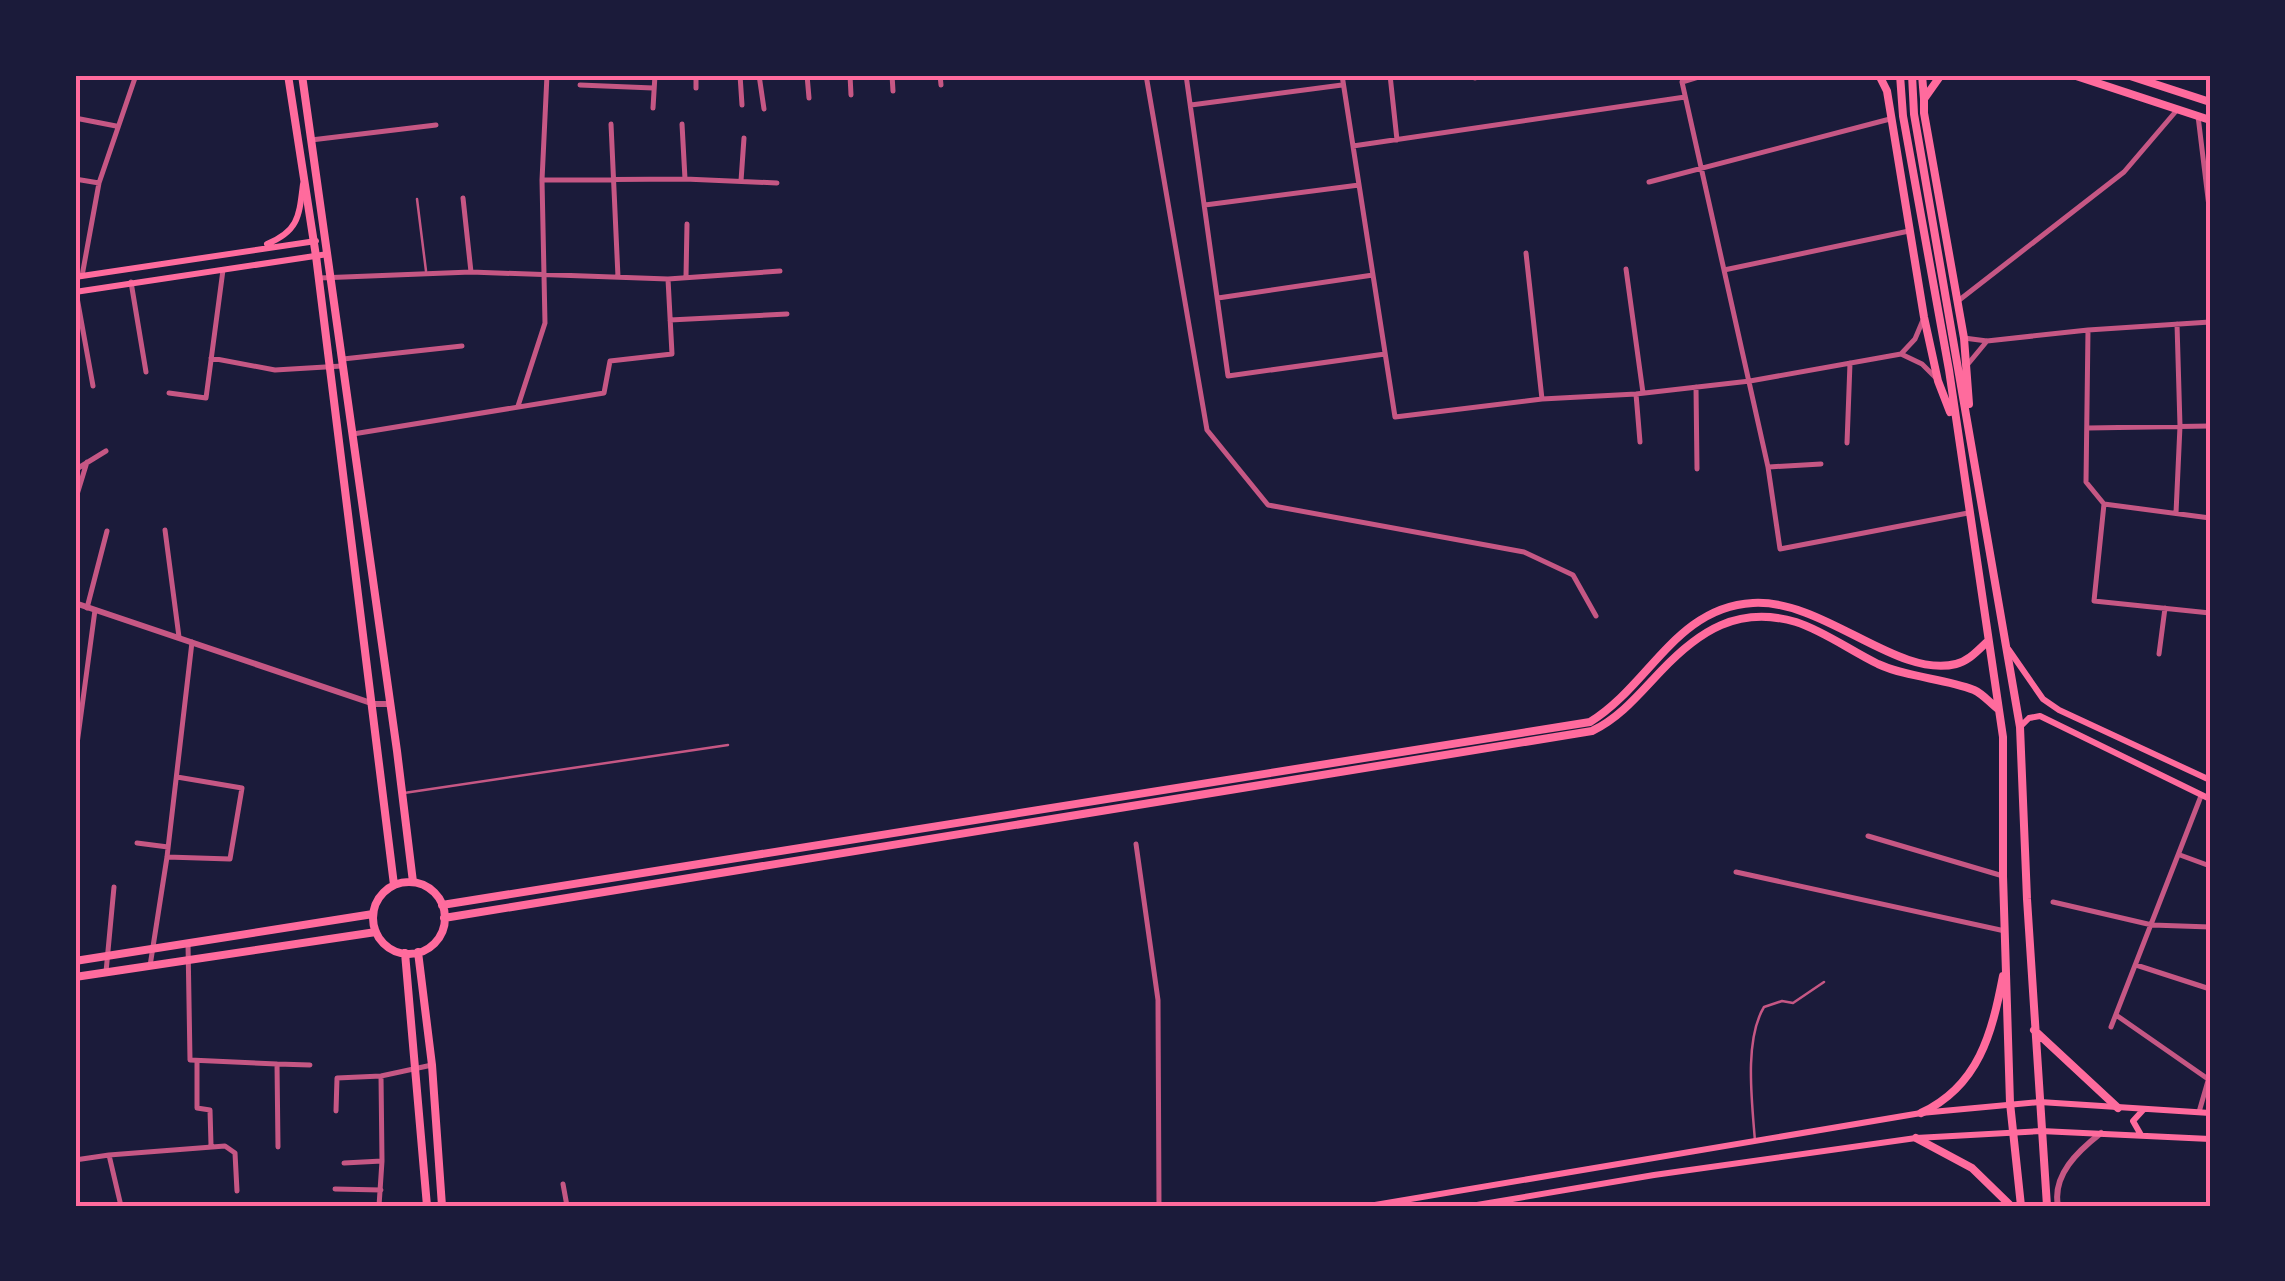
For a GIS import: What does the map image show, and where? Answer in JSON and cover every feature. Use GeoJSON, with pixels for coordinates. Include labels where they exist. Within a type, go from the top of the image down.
{"type":"FeatureCollection","features":[{"type":"Feature","properties":{"kind":"main road"},"geometry":{"type":"LineString","coordinates":[[288,75],[331,367],[394,885]]}},
{"type":"Feature","properties":{"kind":"main road"},"geometry":{"type":"LineString","coordinates":[[302,75],[403,793],[412,882]]}},
{"type":"Feature","properties":{"kind":"main road"},"geometry":{"type":"LineString","coordinates":[[1879,75],[1887,92]]}},
{"type":"Feature","properties":{"kind":"main road"},"geometry":{"type":"LineString","coordinates":[[1887,75],[1890,119],[1924,318],[1938,381],[1955,427]]}},
{"type":"Feature","properties":{"kind":"main road"},"geometry":{"type":"LineString","coordinates":[[1900,75],[1903,116],[1949,370],[2003,737],[2002,876],[2010,1103],[2022,1206]]}},
{"type":"Feature","properties":{"kind":"main road"},"geometry":{"type":"LineString","coordinates":[[1912,75],[1914,114],[2020,727],[2034,1030],[2048,1206]]}},
{"type":"Feature","properties":{"kind":"main road"},"geometry":{"type":"LineString","coordinates":[[1922,75],[1968,364],[1970,423]]}},
{"type":"Feature","properties":{"kind":"main road"},"geometry":{"type":"LineString","coordinates":[[1924,99],[1941,75]]}},
{"type":"Feature","properties":{"kind":"main road"},"geometry":{"type":"LineString","coordinates":[[2073,75],[2210,120]]}},
{"type":"Feature","properties":{"kind":"main road"},"geometry":{"type":"LineString","coordinates":[[2128,75],[2210,102]]}},
{"type":"Feature","properties":{"kind":"main road"},"geometry":{"type":"LineString","coordinates":[[257,248],[285,236],[293,226],[300,213],[304,178]]}},
{"type":"Feature","properties":{"kind":"main road"},"geometry":{"type":"LineString","coordinates":[[78,276],[326,240]]}},
{"type":"Feature","properties":{"kind":"main road"},"geometry":{"type":"LineString","coordinates":[[76,292],[328,254]]}},
{"type":"Feature","properties":{"kind":"main road"},"geometry":{"type":"LineString","coordinates":[[164,263],[166,276]]}},
{"type":"Feature","properties":{"kind":"main road"},"geometry":{"type":"LineString","coordinates":[[442,905],[1590,722],[1609,710],[1690,624],[1728,606],[1777,603],[1802,610],[1904,659],[1932,665],[1967,660],[1987,642]]}},
{"type":"Feature","properties":{"kind":"main road"},"geometry":{"type":"LineString","coordinates":[[444,918],[1592,731],[1628,705],[1702,632],[1740,618],[1772,617],[1798,623],[1894,670],[1978,692],[1998,710]]}},
{"type":"Feature","properties":{"kind":"main road"},"geometry":{"type":"LineString","coordinates":[[2009,650],[2043,699],[2059,710],[2209,777]]}},
{"type":"Feature","properties":{"kind":"main road"},"geometry":{"type":"LineString","coordinates":[[2020,727],[2029,718],[2040,716],[2206,798]]}},
{"type":"Feature","properties":{"kind":"main road"},"geometry":{"type":"LineString","coordinates":[[412,882],[427,887],[442,905],[444,918],[438,937],[418,952],[405,953],[388,946],[376,932],[373,914],[380,896],[394,885],[412,882]]}},
{"type":"Feature","properties":{"kind":"main road"},"geometry":{"type":"LineString","coordinates":[[75,961],[373,914]]}},
{"type":"Feature","properties":{"kind":"main road"},"geometry":{"type":"LineString","coordinates":[[75,977],[376,932]]}},
{"type":"Feature","properties":{"kind":"main road"},"geometry":{"type":"LineString","coordinates":[[418,952],[432,1065],[442,1206]]}},
{"type":"Feature","properties":{"kind":"main road"},"geometry":{"type":"LineString","coordinates":[[405,953],[427,1206]]}},
{"type":"Feature","properties":{"kind":"main road"},"geometry":{"type":"LineString","coordinates":[[1921,1112],[1950,1094],[1968,1076],[1982,1053],[1990,1037],[2006,962]]}},
{"type":"Feature","properties":{"kind":"main road"},"geometry":{"type":"LineString","coordinates":[[2034,1030],[2118,1108]]}},
{"type":"Feature","properties":{"kind":"main road"},"geometry":{"type":"LineString","coordinates":[[1369,1206],[1921,1112],[2040,1102],[2210,1113]]}},
{"type":"Feature","properties":{"kind":"main road"},"geometry":{"type":"LineString","coordinates":[[2141,1136],[2133,1121],[2145,1109]]}},
{"type":"Feature","properties":{"kind":"main road"},"geometry":{"type":"LineString","coordinates":[[1471,1206],[1654,1175],[1916,1138],[2041,1130],[2210,1139]]}},
{"type":"Feature","properties":{"kind":"main road"},"geometry":{"type":"LineString","coordinates":[[1916,1138],[1972,1168],[2011,1206]]}},
{"type":"Feature","properties":{"kind":"main road"},"geometry":{"type":"LineString","coordinates":[[1750,1162],[1752,1143]]}},
{"type":"Feature","properties":{"kind":"main road"},"geometry":{"type":"LineString","coordinates":[[1651,1158],[1654,1175]]}},
{"type":"Feature","properties":{"kind":"street"},"geometry":{"type":"LineString","coordinates":[[78,276],[99,183],[136,75]]}},
{"type":"Feature","properties":{"kind":"street"},"geometry":{"type":"LineString","coordinates":[[518,406],[545,322],[542,180],[547,75]]}},
{"type":"Feature","properties":{"kind":"street"},"geometry":{"type":"LineString","coordinates":[[653,108],[655,75]]}},
{"type":"Feature","properties":{"kind":"street"},"geometry":{"type":"LineString","coordinates":[[696,75],[696,88]]}},
{"type":"Feature","properties":{"kind":"street"},"geometry":{"type":"LineString","coordinates":[[740,75],[742,105]]}},
{"type":"Feature","properties":{"kind":"street"},"geometry":{"type":"LineString","coordinates":[[759,75],[764,110]]}},
{"type":"Feature","properties":{"kind":"street"},"geometry":{"type":"LineString","coordinates":[[807,75],[809,98]]}},
{"type":"Feature","properties":{"kind":"street"},"geometry":{"type":"LineString","coordinates":[[850,75],[851,95]]}},
{"type":"Feature","properties":{"kind":"street"},"geometry":{"type":"LineString","coordinates":[[892,75],[893,91]]}},
{"type":"Feature","properties":{"kind":"street"},"geometry":{"type":"LineString","coordinates":[[940,75],[941,85]]}},
{"type":"Feature","properties":{"kind":"street"},"geometry":{"type":"LineString","coordinates":[[1146,75],[1207,430],[1268,505],[1524,552],[1572,575],[1596,616]]}},
{"type":"Feature","properties":{"kind":"street"},"geometry":{"type":"LineString","coordinates":[[1186,75],[1228,376],[1385,354]]}},
{"type":"Feature","properties":{"kind":"street"},"geometry":{"type":"LineString","coordinates":[[1342,75],[1395,417],[1542,399],[1750,381],[1901,354],[1922,364],[1938,381]]}},
{"type":"Feature","properties":{"kind":"street"},"geometry":{"type":"LineString","coordinates":[[1390,75],[1396,140]]}},
{"type":"Feature","properties":{"kind":"street"},"geometry":{"type":"LineString","coordinates":[[1706,75],[1682,82],[1750,381],[1780,549],[1968,513]]}},
{"type":"Feature","properties":{"kind":"street"},"geometry":{"type":"LineString","coordinates":[[1191,106],[1343,84]]}},
{"type":"Feature","properties":{"kind":"street"},"geometry":{"type":"LineString","coordinates":[[580,85],[653,88]]}},
{"type":"Feature","properties":{"kind":"street"},"geometry":{"type":"LineString","coordinates":[[1352,146],[1685,97]]}},
{"type":"Feature","properties":{"kind":"street"},"geometry":{"type":"LineString","coordinates":[[1958,301],[2124,172],[2177,110]]}},
{"type":"Feature","properties":{"kind":"street"},"geometry":{"type":"LineString","coordinates":[[2198,116],[2210,216]]}},
{"type":"Feature","properties":{"kind":"street"},"geometry":{"type":"LineString","coordinates":[[75,118],[117,126]]}},
{"type":"Feature","properties":{"kind":"street"},"geometry":{"type":"LineString","coordinates":[[1649,182],[1890,119]]}},
{"type":"Feature","properties":{"kind":"street"},"geometry":{"type":"LineString","coordinates":[[611,124],[618,276]]}},
{"type":"Feature","properties":{"kind":"street"},"geometry":{"type":"LineString","coordinates":[[682,124],[685,179]]}},
{"type":"Feature","properties":{"kind":"street"},"geometry":{"type":"LineString","coordinates":[[311,140],[436,125]]}},
{"type":"Feature","properties":{"kind":"street"},"geometry":{"type":"LineString","coordinates":[[741,181],[744,138]]}},
{"type":"Feature","properties":{"kind":"street"},"geometry":{"type":"LineString","coordinates":[[75,179],[99,183]]}},
{"type":"Feature","properties":{"kind":"street"},"geometry":{"type":"LineString","coordinates":[[542,180],[777,183]]}},
{"type":"Feature","properties":{"kind":"street"},"geometry":{"type":"LineString","coordinates":[[1205,206],[1358,184]]}},
{"type":"Feature","properties":{"kind":"street"},"geometry":{"type":"LineString","coordinates":[[463,198],[472,272]]}},
{"type":"Feature","properties":{"kind":"street"},"geometry":{"type":"LineString","coordinates":[[686,277],[687,224]]}},
{"type":"Feature","properties":{"kind":"street"},"geometry":{"type":"LineString","coordinates":[[1724,270],[1909,231]]}},
{"type":"Feature","properties":{"kind":"street"},"geometry":{"type":"LineString","coordinates":[[75,238],[88,240]]}},
{"type":"Feature","properties":{"kind":"street"},"geometry":{"type":"LineString","coordinates":[[1526,253],[1542,399]]}},
{"type":"Feature","properties":{"kind":"street"},"geometry":{"type":"LineString","coordinates":[[169,393],[206,398],[223,268]]}},
{"type":"Feature","properties":{"kind":"street"},"geometry":{"type":"LineString","coordinates":[[319,278],[472,272],[668,280],[780,270]]}},
{"type":"Feature","properties":{"kind":"street"},"geometry":{"type":"LineString","coordinates":[[1626,270],[1640,442]]}},
{"type":"Feature","properties":{"kind":"street"},"geometry":{"type":"LineString","coordinates":[[1218,298],[1373,275]]}},
{"type":"Feature","properties":{"kind":"street"},"geometry":{"type":"LineString","coordinates":[[353,434],[604,393],[610,361],[672,354],[668,280]]}},
{"type":"Feature","properties":{"kind":"street"},"geometry":{"type":"LineString","coordinates":[[131,282],[146,372]]}},
{"type":"Feature","properties":{"kind":"street"},"geometry":{"type":"LineString","coordinates":[[76,292],[93,386]]}},
{"type":"Feature","properties":{"kind":"street"},"geometry":{"type":"LineString","coordinates":[[670,320],[787,314]]}},
{"type":"Feature","properties":{"kind":"street"},"geometry":{"type":"LineString","coordinates":[[1901,354],[1915,339],[1924,318]]}},
{"type":"Feature","properties":{"kind":"street"},"geometry":{"type":"LineString","coordinates":[[1964,338],[1987,342],[2210,322]]}},
{"type":"Feature","properties":{"kind":"street"},"geometry":{"type":"LineString","coordinates":[[2176,513],[2180,426],[2177,324]]}},
{"type":"Feature","properties":{"kind":"street"},"geometry":{"type":"LineString","coordinates":[[2088,330],[2086,482],[2104,504],[2210,518]]}},
{"type":"Feature","properties":{"kind":"street"},"geometry":{"type":"LineString","coordinates":[[1968,364],[1987,342]]}},
{"type":"Feature","properties":{"kind":"street"},"geometry":{"type":"LineString","coordinates":[[211,358],[275,370],[331,367],[462,346]]}},
{"type":"Feature","properties":{"kind":"street"},"geometry":{"type":"LineString","coordinates":[[1848,444],[1850,363]]}},
{"type":"Feature","properties":{"kind":"street"},"geometry":{"type":"LineString","coordinates":[[1696,387],[1696,469]]}},
{"type":"Feature","properties":{"kind":"street"},"geometry":{"type":"LineString","coordinates":[[2087,428],[2210,426]]}},
{"type":"Feature","properties":{"kind":"street"},"geometry":{"type":"LineString","coordinates":[[75,470],[106,450]]}},
{"type":"Feature","properties":{"kind":"street"},"geometry":{"type":"LineString","coordinates":[[75,501],[88,462]]}},
{"type":"Feature","properties":{"kind":"street"},"geometry":{"type":"LineString","coordinates":[[1768,467],[1821,464]]}},
{"type":"Feature","properties":{"kind":"street"},"geometry":{"type":"LineString","coordinates":[[2104,504],[2094,601],[2210,613]]}},
{"type":"Feature","properties":{"kind":"street"},"geometry":{"type":"LineString","coordinates":[[165,530],[179,637]]}},
{"type":"Feature","properties":{"kind":"street"},"geometry":{"type":"LineString","coordinates":[[75,759],[91,609],[108,531]]}},
{"type":"Feature","properties":{"kind":"street"},"geometry":{"type":"LineString","coordinates":[[75,604],[374,704],[390,704]]}},
{"type":"Feature","properties":{"kind":"street"},"geometry":{"type":"LineString","coordinates":[[2159,654],[2165,608]]}},
{"type":"Feature","properties":{"kind":"street"},"geometry":{"type":"LineString","coordinates":[[150,966],[192,641]]}},
{"type":"Feature","properties":{"kind":"street"},"geometry":{"type":"LineString","coordinates":[[167,856],[230,860],[242,788],[176,776]]}},
{"type":"Feature","properties":{"kind":"street"},"geometry":{"type":"LineString","coordinates":[[2111,1027],[2206,798]]}},
{"type":"Feature","properties":{"kind":"street"},"geometry":{"type":"LineString","coordinates":[[1868,836],[2002,876]]}},
{"type":"Feature","properties":{"kind":"street"},"geometry":{"type":"LineString","coordinates":[[137,843],[168,847]]}},
{"type":"Feature","properties":{"kind":"street"},"geometry":{"type":"LineString","coordinates":[[1136,844],[1158,1000],[1158,1206]]}},
{"type":"Feature","properties":{"kind":"street"},"geometry":{"type":"LineString","coordinates":[[2180,855],[2210,866]]}},
{"type":"Feature","properties":{"kind":"street"},"geometry":{"type":"LineString","coordinates":[[1736,872],[2005,931]]}},
{"type":"Feature","properties":{"kind":"street"},"geometry":{"type":"LineString","coordinates":[[106,972],[114,886]]}},
{"type":"Feature","properties":{"kind":"street"},"geometry":{"type":"LineString","coordinates":[[2053,902],[2152,924],[2210,927]]}},
{"type":"Feature","properties":{"kind":"street"},"geometry":{"type":"LineString","coordinates":[[188,943],[198,1108],[210,1110],[211,1145]]}},
{"type":"Feature","properties":{"kind":"street"},"geometry":{"type":"LineString","coordinates":[[2136,965],[2210,989]]}},
{"type":"Feature","properties":{"kind":"street"},"geometry":{"type":"LineString","coordinates":[[2116,1015],[2209,1076],[2199,1112]]}},
{"type":"Feature","properties":{"kind":"street"},"geometry":{"type":"LineString","coordinates":[[193,1060],[310,1064]]}},
{"type":"Feature","properties":{"kind":"street"},"geometry":{"type":"LineString","coordinates":[[277,1064],[278,1147]]}},
{"type":"Feature","properties":{"kind":"street"},"geometry":{"type":"LineString","coordinates":[[336,1111],[336,1078],[381,1076],[432,1065]]}},
{"type":"Feature","properties":{"kind":"street"},"geometry":{"type":"LineString","coordinates":[[379,1206],[381,1076]]}},
{"type":"Feature","properties":{"kind":"street"},"geometry":{"type":"LineString","coordinates":[[2048,1206],[2072,1160],[2102,1134]]}},
{"type":"Feature","properties":{"kind":"street"},"geometry":{"type":"LineString","coordinates":[[75,1160],[225,1146],[234,1152],[237,1191]]}},
{"type":"Feature","properties":{"kind":"street"},"geometry":{"type":"LineString","coordinates":[[109,1155],[121,1206]]}},
{"type":"Feature","properties":{"kind":"street"},"geometry":{"type":"LineString","coordinates":[[344,1163],[382,1161]]}},
{"type":"Feature","properties":{"kind":"street"},"geometry":{"type":"LineString","coordinates":[[564,1184],[567,1206]]}},
{"type":"Feature","properties":{"kind":"street"},"geometry":{"type":"LineString","coordinates":[[335,1189],[381,1190]]}},
{"type":"Feature","properties":{"kind":"street"},"geometry":{"type":"LineString","coordinates":[[2055,1190],[2058,1206]]}},
{"type":"Feature","properties":{"kind":"street"},"geometry":{"type":"LineString","coordinates":[[621,1206],[630,1205]]}},
{"type":"Feature","properties":{"kind":"lane"},"geometry":{"type":"LineString","coordinates":[[416,199],[426,272]]}},
{"type":"Feature","properties":{"kind":"lane"},"geometry":{"type":"LineString","coordinates":[[403,793],[728,745]]}},
{"type":"Feature","properties":{"kind":"lane"},"geometry":{"type":"LineString","coordinates":[[1752,1143],[1752,1040],[1756,1019],[1764,1007],[1793,1002],[1824,982]]}}]}
